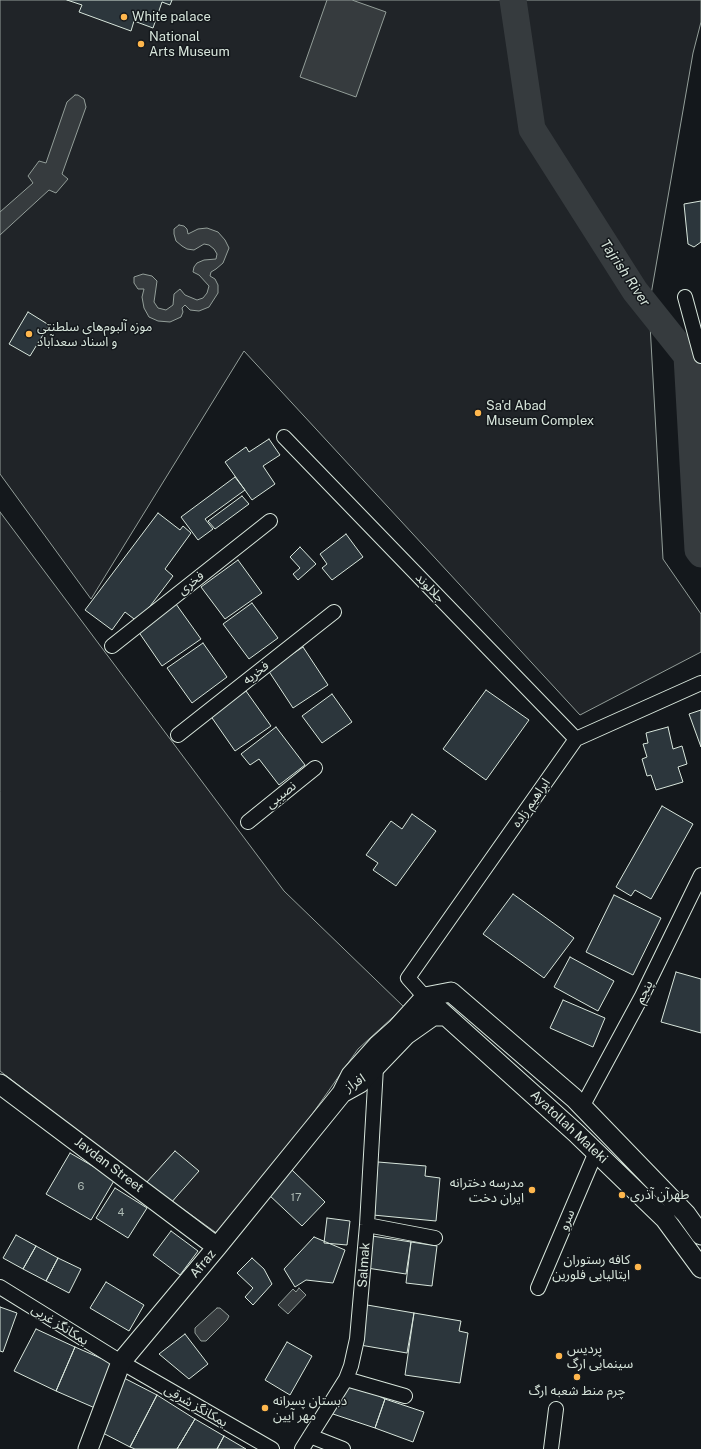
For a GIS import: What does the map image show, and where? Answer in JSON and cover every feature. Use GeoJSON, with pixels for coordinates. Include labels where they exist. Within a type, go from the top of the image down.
{"type":"FeatureCollection","features":[{"type":"Feature","properties":{"kind":"street"},"geometry":{"type":"LineString","coordinates":[[685,297],[701,356]]}},
{"type":"Feature","properties":{"kind":"street","name":"جلالوند"},"geometry":{"type":"LineString","coordinates":[[284,437],[576,740]]}},
{"type":"Feature","properties":{"kind":"street","name":"فخری"},"geometry":{"type":"LineString","coordinates":[[112,646],[270,521]]}},
{"type":"Feature","properties":{"kind":"street","name":"فخریه"},"geometry":{"type":"LineString","coordinates":[[178,735],[334,612]]}},
{"type":"Feature","properties":{"kind":"street"},"geometry":{"type":"LineString","coordinates":[[576,740],[701,683]]}},
{"type":"Feature","properties":{"kind":"street","name":"ابراهیم زاده"},"geometry":{"type":"LineString","coordinates":[[408,978],[576,740]]}},
{"type":"Feature","properties":{"kind":"street","name":"نصیبی"},"geometry":{"type":"LineString","coordinates":[[248,822],[315,768]]}},
{"type":"Feature","properties":{"kind":"street","name":"پنجم"},"geometry":{"type":"LineString","coordinates":[[582,1107],[642,996],[701,875]]}},
{"type":"Feature","properties":{"kind":"street","name":"Ayatollah Maleki"},"geometry":{"type":"LineString","coordinates":[[408,978],[425,997],[596,1152],[665,1219],[701,1268]]}},
{"type":"Feature","properties":{"kind":"street","name":"Ayatollah Maleki"},"geometry":{"type":"LineString","coordinates":[[425,997],[451,992],[574,1098],[686,1214],[701,1235]]}},
{"type":"Feature","properties":{"kind":"street","name":"افراز"},"geometry":{"type":"LineString","coordinates":[[342,1093],[351,1075],[425,997]]}},
{"type":"Feature","properties":{"kind":"street","name":"افراز"},"geometry":{"type":"LineString","coordinates":[[342,1093],[360,1083],[411,1032],[433,1016],[446,1016]]}},
{"type":"Feature","properties":{"kind":"street","name":"Salmak"},"geometry":{"type":"LineString","coordinates":[[302,1449],[346,1379],[351,1366],[357,1339],[367,1225],[376,1067]]}},
{"type":"Feature","properties":{"kind":"street","name":"Javdan Street"},"geometry":{"type":"LineString","coordinates":[[0,1084],[217,1247]]}},
{"type":"Feature","properties":{"kind":"street","name":"Afraz"},"geometry":{"type":"LineString","coordinates":[[88,1449],[121,1362],[342,1093]]}},
{"type":"Feature","properties":{"kind":"street","name":"سرو"},"geometry":{"type":"LineString","coordinates":[[538,1288],[596,1152]]}},
{"type":"Feature","properties":{"kind":"street"},"geometry":{"type":"LineString","coordinates":[[367,1225],[435,1238]]}},
{"type":"Feature","properties":{"kind":"street","name":"یمکانگز غربی"},"geometry":{"type":"LineString","coordinates":[[0,1287],[121,1362]]}},
{"type":"Feature","properties":{"kind":"street","name":"یمکانگز شرقی"},"geometry":{"type":"LineString","coordinates":[[121,1362],[272,1449]]}},
{"type":"Feature","properties":{"kind":"street"},"geometry":{"type":"LineString","coordinates":[[346,1379],[405,1396]]}},
{"type":"Feature","properties":{"kind":"street"},"geometry":{"type":"LineString","coordinates":[[551,1449],[556,1409]]}},
{"type":"Feature","properties":{"kind":"street"},"geometry":{"type":"LineString","coordinates":[[310,1436],[343,1449]]}},
{"type":"Feature","properties":{"kind":"shaded area","name":"Sa'd Abad Museum Complex"},"geometry":{"type":"Polygon","coordinates":[[[0,0],[701,0],[701,22],[693,53],[649,306],[663,559],[701,614],[701,652],[580,715],[244,351],[91,599],[0,474],[0,0]]]}},
{"type":"Feature","properties":{"kind":"shaded area"},"geometry":{"type":"Polygon","coordinates":[[[327,0],[352,0],[386,12],[356,97],[300,77],[327,0]]]}},
{"type":"Feature","properties":{"kind":"shaded area"},"geometry":{"type":"Polygon","coordinates":[[[75,95],[78,95],[84,99],[86,107],[62,174],[68,179],[56,193],[49,190],[0,235],[0,212],[33,183],[28,176],[39,161],[46,163],[67,102],[75,95]]]}},
{"type":"Feature","properties":{"kind":"shaded area"},"geometry":{"type":"Polygon","coordinates":[[[179,225],[184,226],[187,229],[188,234],[198,229],[207,228],[218,232],[225,240],[229,248],[223,263],[211,272],[210,276],[215,279],[218,285],[218,293],[209,307],[199,311],[190,310],[185,305],[182,308],[183,312],[181,317],[170,322],[158,321],[149,317],[144,308],[142,297],[144,289],[138,289],[134,283],[134,277],[143,274],[152,276],[157,281],[154,302],[158,308],[166,310],[173,305],[174,294],[180,289],[185,295],[197,300],[203,298],[207,293],[209,286],[199,275],[193,272],[194,267],[197,263],[204,260],[216,259],[217,254],[209,245],[204,244],[194,250],[187,249],[176,241],[174,229],[179,225]]]}},
{"type":"Feature","properties":{"kind":"shaded area"},"geometry":{"type":"Polygon","coordinates":[[[0,512],[284,891],[404,1007],[358,1049],[301,1130],[218,1234],[134,1174],[0,1071],[0,512]]]}},
{"type":"Feature","properties":{"kind":"shaded area"},"geometry":{"type":"Polygon","coordinates":[[[299,1288],[306,1295],[288,1314],[278,1305],[293,1289],[296,1292],[299,1288]]]}},
{"type":"Feature","properties":{"kind":"shaded area"},"geometry":{"type":"Polygon","coordinates":[[[217,1308],[220,1308],[229,1316],[227,1320],[206,1341],[201,1341],[195,1333],[195,1328],[217,1308]]]}},
{"type":"Feature","properties":{"kind":"building","name":"White palace"},"geometry":{"type":"Polygon","coordinates":[[[67,0],[172,0],[170,5],[162,2],[153,28],[134,21],[131,31],[79,12],[82,5],[67,0]]]}},
{"type":"Feature","properties":{"kind":"building"},"geometry":{"type":"Polygon","coordinates":[[[701,201],[701,242],[694,247],[688,244],[684,204],[701,201]]]}},
{"type":"Feature","properties":{"kind":"building","name":"موزه آلبوم‌های سلطنتی و اسناد سعدآباد"},"geometry":{"type":"Polygon","coordinates":[[[28,312],[49,325],[30,356],[9,344],[28,312]]]}},
{"type":"Feature","properties":{"kind":"building"},"geometry":{"type":"Polygon","coordinates":[[[269,439],[280,455],[263,466],[275,484],[252,500],[225,462],[246,447],[249,452],[269,439]]]}},
{"type":"Feature","properties":{"kind":"building"},"geometry":{"type":"Polygon","coordinates":[[[235,477],[245,490],[205,519],[213,529],[198,540],[181,517],[235,477]]]}},
{"type":"Feature","properties":{"kind":"building"},"geometry":{"type":"Polygon","coordinates":[[[242,496],[249,504],[215,529],[208,521],[242,496]]]}},
{"type":"Feature","properties":{"kind":"building"},"geometry":{"type":"Polygon","coordinates":[[[158,513],[180,530],[183,526],[191,533],[165,569],[173,576],[138,622],[125,612],[112,630],[85,610],[158,513]]]}},
{"type":"Feature","properties":{"kind":"building"},"geometry":{"type":"Polygon","coordinates":[[[346,534],[363,557],[332,580],[322,568],[327,564],[320,554],[346,534]]]}},
{"type":"Feature","properties":{"kind":"building"},"geometry":{"type":"Polygon","coordinates":[[[300,547],[316,564],[298,580],[293,574],[300,568],[290,557],[300,547]]]}},
{"type":"Feature","properties":{"kind":"building"},"geometry":{"type":"Polygon","coordinates":[[[238,560],[262,593],[225,619],[201,587],[238,560]]]}},
{"type":"Feature","properties":{"kind":"building"},"geometry":{"type":"Polygon","coordinates":[[[252,603],[278,638],[249,659],[223,624],[252,603]]]}},
{"type":"Feature","properties":{"kind":"building"},"geometry":{"type":"Polygon","coordinates":[[[176,604],[201,639],[162,666],[138,631],[176,604]]]}},
{"type":"Feature","properties":{"kind":"building"},"geometry":{"type":"Polygon","coordinates":[[[203,643],[227,677],[192,703],[167,668],[203,643]]]}},
{"type":"Feature","properties":{"kind":"building"},"geometry":{"type":"Polygon","coordinates":[[[303,647],[328,685],[293,708],[268,670],[303,647]]]}},
{"type":"Feature","properties":{"kind":"building"},"geometry":{"type":"Polygon","coordinates":[[[486,690],[529,720],[486,780],[443,749],[486,690]]]}},
{"type":"Feature","properties":{"kind":"building"},"geometry":{"type":"Polygon","coordinates":[[[246,691],[271,726],[235,751],[210,715],[246,691]]]}},
{"type":"Feature","properties":{"kind":"building"},"geometry":{"type":"Polygon","coordinates":[[[332,694],[352,722],[322,743],[302,716],[332,694]]]}},
{"type":"Feature","properties":{"kind":"building"},"geometry":{"type":"Polygon","coordinates":[[[701,710],[701,747],[689,714],[701,710]]]}},
{"type":"Feature","properties":{"kind":"building"},"geometry":{"type":"Polygon","coordinates":[[[276,727],[305,765],[279,785],[259,759],[250,765],[241,754],[276,727]]]}},
{"type":"Feature","properties":{"kind":"building"},"geometry":{"type":"Polygon","coordinates":[[[668,727],[673,749],[682,746],[687,764],[678,767],[683,782],[656,790],[651,775],[647,776],[642,759],[647,757],[643,744],[648,743],[646,733],[668,727]]]}},
{"type":"Feature","properties":{"kind":"building"},"geometry":{"type":"Polygon","coordinates":[[[662,806],[693,824],[651,899],[635,890],[631,896],[616,887],[662,806]]]}},
{"type":"Feature","properties":{"kind":"building"},"geometry":{"type":"Polygon","coordinates":[[[412,814],[436,831],[396,886],[373,870],[378,863],[366,855],[391,821],[402,829],[412,814]]]}},
{"type":"Feature","properties":{"kind":"building"},"geometry":{"type":"Polygon","coordinates":[[[513,894],[574,938],[544,978],[483,934],[513,894]]]}},
{"type":"Feature","properties":{"kind":"building"},"geometry":{"type":"Polygon","coordinates":[[[614,895],[661,918],[633,975],[586,952],[614,895]]]}},
{"type":"Feature","properties":{"kind":"building"},"geometry":{"type":"Polygon","coordinates":[[[570,957],[614,981],[598,1011],[554,987],[570,957]]]}},
{"type":"Feature","properties":{"kind":"building"},"geometry":{"type":"Polygon","coordinates":[[[676,972],[701,979],[701,1033],[661,1022],[676,972]]]}},
{"type":"Feature","properties":{"kind":"building"},"geometry":{"type":"Polygon","coordinates":[[[563,1000],[605,1018],[593,1047],[550,1028],[563,1000]]]}},
{"type":"Feature","properties":{"kind":"building"},"geometry":{"type":"Polygon","coordinates":[[[175,1151],[199,1171],[170,1204],[146,1183],[175,1151]]]}},
{"type":"Feature","properties":{"kind":"building"},"geometry":{"type":"Polygon","coordinates":[[[70,1153],[115,1179],[91,1220],[46,1194],[70,1153]]]}},
{"type":"Feature","properties":{"kind":"building"},"geometry":{"type":"Polygon","coordinates":[[[378,1162],[426,1166],[425,1176],[440,1178],[436,1221],[373,1215],[378,1162]]]}},
{"type":"Feature","properties":{"kind":"building"},"geometry":{"type":"Polygon","coordinates":[[[291,1169],[325,1202],[302,1226],[268,1194],[291,1169]]]}},
{"type":"Feature","properties":{"kind":"building"},"geometry":{"type":"Polygon","coordinates":[[[115,1188],[147,1208],[128,1238],[96,1218],[115,1188]]]}},
{"type":"Feature","properties":{"kind":"building"},"geometry":{"type":"Polygon","coordinates":[[[327,1218],[350,1221],[347,1245],[324,1243],[327,1218]]]}},
{"type":"Feature","properties":{"kind":"building"},"geometry":{"type":"Polygon","coordinates":[[[171,1231],[198,1251],[180,1275],[153,1255],[171,1231]]]}},
{"type":"Feature","properties":{"kind":"building"},"geometry":{"type":"Polygon","coordinates":[[[16,1235],[36,1246],[23,1269],[3,1258],[16,1235]]]}},
{"type":"Feature","properties":{"kind":"building"},"geometry":{"type":"Polygon","coordinates":[[[372,1236],[411,1242],[406,1274],[367,1268],[372,1236]]]}},
{"type":"Feature","properties":{"kind":"building"},"geometry":{"type":"Polygon","coordinates":[[[314,1237],[345,1250],[333,1283],[306,1280],[295,1287],[284,1269],[314,1237]]]}},
{"type":"Feature","properties":{"kind":"building"},"geometry":{"type":"Polygon","coordinates":[[[411,1242],[437,1246],[432,1286],[406,1283],[411,1242]]]}},
{"type":"Feature","properties":{"kind":"building"},"geometry":{"type":"Polygon","coordinates":[[[36,1246],[58,1258],[46,1281],[23,1269],[36,1246]]]}},
{"type":"Feature","properties":{"kind":"building"},"geometry":{"type":"Polygon","coordinates":[[[58,1258],[81,1269],[69,1293],[46,1281],[58,1258]]]}},
{"type":"Feature","properties":{"kind":"building"},"geometry":{"type":"Polygon","coordinates":[[[252,1258],[264,1269],[272,1284],[253,1305],[245,1297],[253,1288],[237,1273],[252,1258]]]}},
{"type":"Feature","properties":{"kind":"building"},"geometry":{"type":"Polygon","coordinates":[[[106,1282],[144,1305],[129,1331],[90,1308],[106,1282]]]}},
{"type":"Feature","properties":{"kind":"building"},"geometry":{"type":"Polygon","coordinates":[[[367,1305],[414,1313],[407,1353],[360,1345],[367,1305]]]}},
{"type":"Feature","properties":{"kind":"building"},"geometry":{"type":"Polygon","coordinates":[[[0,1307],[17,1313],[3,1352],[0,1351],[0,1307]]]}},
{"type":"Feature","properties":{"kind":"building"},"geometry":{"type":"Polygon","coordinates":[[[414,1313],[461,1321],[459,1331],[468,1333],[460,1383],[405,1375],[414,1313]]]}},
{"type":"Feature","properties":{"kind":"building"},"geometry":{"type":"Polygon","coordinates":[[[36,1329],[75,1347],[56,1391],[14,1371],[36,1329]]]}},
{"type":"Feature","properties":{"kind":"building"},"geometry":{"type":"Polygon","coordinates":[[[185,1334],[208,1364],[189,1379],[159,1354],[185,1334]]]}},
{"type":"Feature","properties":{"kind":"building"},"geometry":{"type":"Polygon","coordinates":[[[287,1342],[312,1356],[290,1395],[265,1380],[287,1342]]]}},
{"type":"Feature","properties":{"kind":"building"},"geometry":{"type":"Polygon","coordinates":[[[75,1347],[114,1364],[95,1408],[56,1391],[75,1347]]]}},
{"type":"Feature","properties":{"kind":"building"},"geometry":{"type":"Polygon","coordinates":[[[124,1378],[157,1395],[130,1447],[99,1431],[124,1378]]]}},
{"type":"Feature","properties":{"kind":"building"},"geometry":{"type":"Polygon","coordinates":[[[349,1381],[385,1399],[375,1428],[330,1413],[349,1381]]]}},
{"type":"Feature","properties":{"kind":"building"},"geometry":{"type":"Polygon","coordinates":[[[157,1395],[195,1419],[177,1449],[135,1449],[130,1447],[157,1395]]]}},
{"type":"Feature","properties":{"kind":"building"},"geometry":{"type":"Polygon","coordinates":[[[385,1399],[424,1412],[413,1442],[375,1428],[385,1399]]]}},
{"type":"Feature","properties":{"kind":"building"},"geometry":{"type":"Polygon","coordinates":[[[195,1419],[224,1436],[217,1449],[177,1449],[195,1419]]]}},
{"type":"Feature","properties":{"kind":"building"},"geometry":{"type":"Polygon","coordinates":[[[224,1436],[246,1449],[217,1449],[224,1436]]]}},
{"type":"Feature","properties":{"kind":"waterway","name":"Tajrish River"},"geometry":{"type":"LineString","coordinates":[[513,0],[532,129],[635,291],[687,356],[698,550],[701,554]]}},
{"type":"Feature","properties":{"kind":"place","name":"White palace"},"geometry":{"type":"Point","coordinates":[124,17]}},
{"type":"Feature","properties":{"kind":"place","name":"National Arts Museum"},"geometry":{"type":"Point","coordinates":[141,44]}},
{"type":"Feature","properties":{"kind":"place","name":"موزه آلبوم‌های سلطنتی و اسناد سعدآباد"},"geometry":{"type":"Point","coordinates":[29,334]}},
{"type":"Feature","properties":{"kind":"place","name":"Sa'd Abad Museum Complex"},"geometry":{"type":"Point","coordinates":[478,413]}},
{"type":"Feature","properties":{"kind":"place","name":"مدرسه دخترانه ایران دخت"},"geometry":{"type":"Point","coordinates":[532,1190]}},
{"type":"Feature","properties":{"kind":"place","name":"طهرآن آذری"},"geometry":{"type":"Point","coordinates":[622,1195]}},
{"type":"Feature","properties":{"kind":"place","name":"کافه رستوران ایتالیایی فلورین"},"geometry":{"type":"Point","coordinates":[638,1267]}},
{"type":"Feature","properties":{"kind":"place","name":"پردیس سینمایی ارگ"},"geometry":{"type":"Point","coordinates":[559,1356]}},
{"type":"Feature","properties":{"kind":"place","name":"چرم منط شعبه ارگ"},"geometry":{"type":"Point","coordinates":[577,1377]}},
{"type":"Feature","properties":{"kind":"place","name":"دبستان پسرانه مهر آیین"},"geometry":{"type":"Point","coordinates":[265,1408]}}]}
